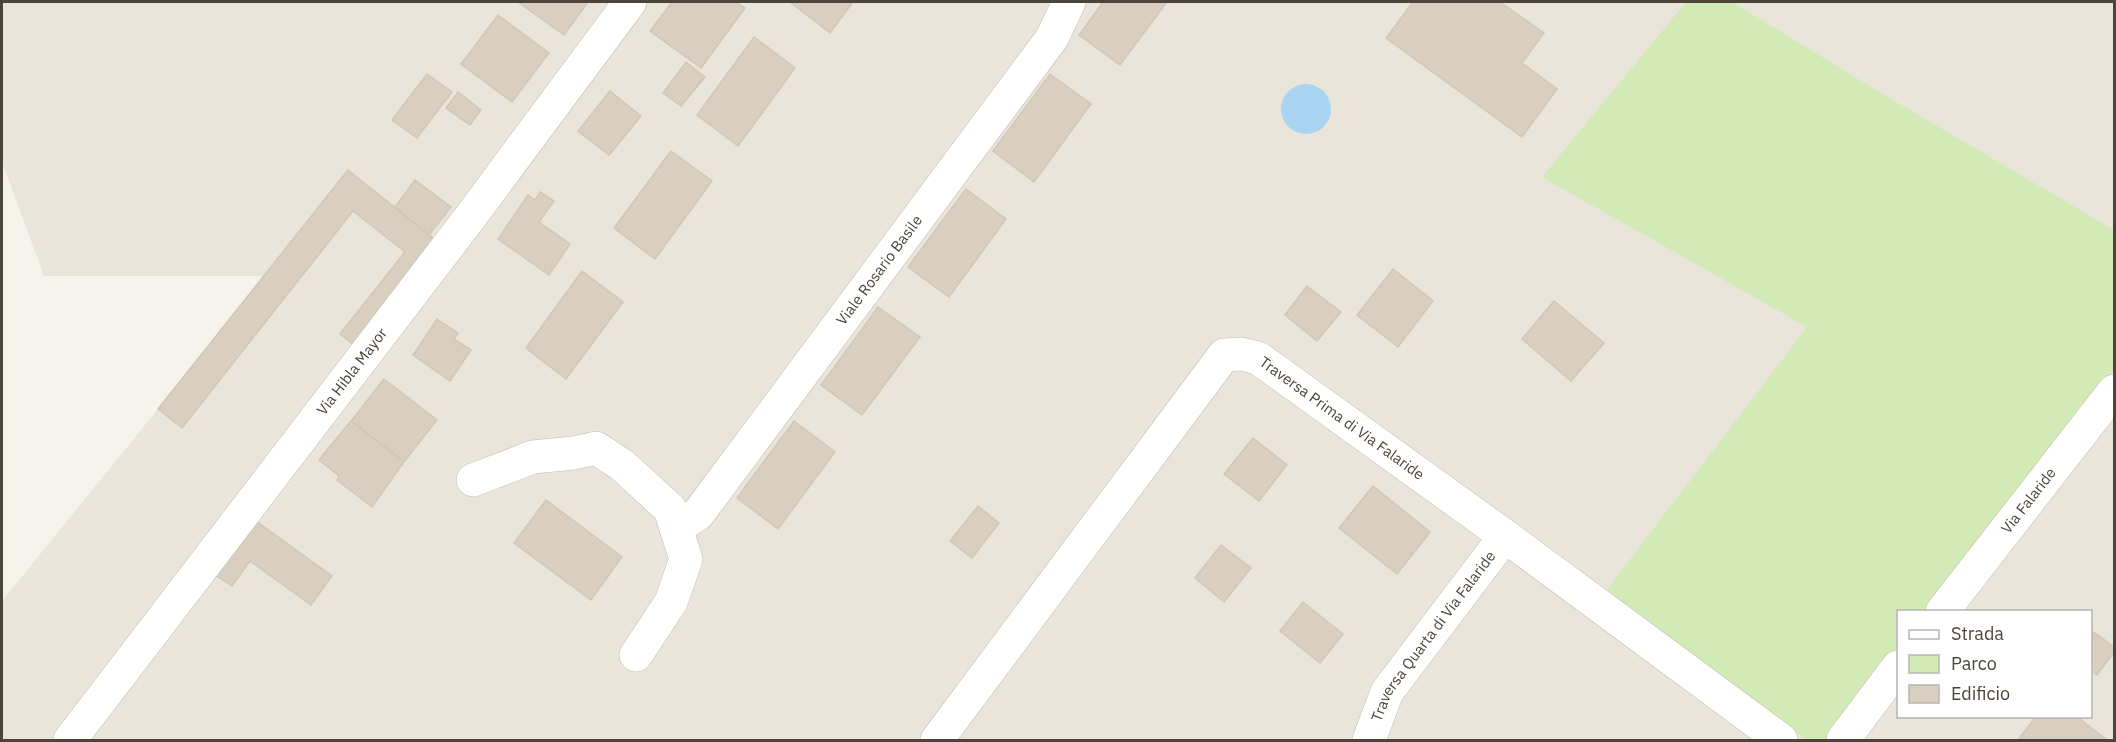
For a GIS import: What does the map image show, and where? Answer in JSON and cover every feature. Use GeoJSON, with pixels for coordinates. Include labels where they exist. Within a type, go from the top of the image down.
{"type":"FeatureCollection","features":[{"type":"Feature","properties":{"kind":"street","name":"Via Hibla Mayor"},"geometry":{"type":"LineString","coordinates":[[70,741],[468,220],[630,2]]}},
{"type":"Feature","properties":{"kind":"street","name":"Viale Rosario Basile"},"geometry":{"type":"LineString","coordinates":[[676,528],[698,514],[1052,38],[1069,2]]}},
{"type":"Feature","properties":{"kind":"street","name":"Traversa Prima di Via Falaride"},"geometry":{"type":"LineString","coordinates":[[938,741],[1224,355],[1241,354],[1258,358],[1505,536],[1781,741]]}},
{"type":"Feature","properties":{"kind":"street","name":"Via Falaride"},"geometry":{"type":"LineString","coordinates":[[1944,610],[2115,391]]}},
{"type":"Feature","properties":{"kind":"street"},"geometry":{"type":"LineString","coordinates":[[473,480],[533,457],[574,453],[596,448],[622,465],[670,509],[686,559],[672,602],[636,655]]}},
{"type":"Feature","properties":{"kind":"street","name":"Traversa Quarta di Via Falaride"},"geometry":{"type":"LineString","coordinates":[[1369,741],[1387,692],[1505,536]]}},
{"type":"Feature","properties":{"kind":"street"},"geometry":{"type":"LineString","coordinates":[[1843,741],[1897,670]]}},
{"type":"Feature","properties":{"kind":"shaded area"},"geometry":{"type":"Polygon","coordinates":[[[2,2],[2114,2],[2114,740],[2,740],[2,601],[264,276],[44,276],[2,162],[2,2]]]}},
{"type":"Feature","properties":{"kind":"green space"},"geometry":{"type":"Polygon","coordinates":[[[1686,2],[1732,2],[2114,230],[2114,369],[1930,610],[1897,610],[1897,652],[1831,739],[1806,740],[1606,591],[1807,327],[1542,177],[1686,2]]]}},
{"type":"Feature","properties":{"kind":"water"},"geometry":{"type":"Polygon","coordinates":[[[1306,84],[1315,86],[1326,95],[1331,109],[1329,118],[1320,129],[1306,134],[1297,132],[1286,123],[1281,109],[1283,100],[1292,89],[1306,84]]]}},
{"type":"Feature","properties":{"kind":"building"},"geometry":{"type":"Polygon","coordinates":[[[518,2],[588,2],[564,35],[518,2]]]}},
{"type":"Feature","properties":{"kind":"building"},"geometry":{"type":"Polygon","coordinates":[[[672,2],[736,2],[745,8],[701,68],[650,31],[672,2]]]}},
{"type":"Feature","properties":{"kind":"building"},"geometry":{"type":"Polygon","coordinates":[[[790,2],[853,2],[830,33],[790,2]]]}},
{"type":"Feature","properties":{"kind":"building"},"geometry":{"type":"Polygon","coordinates":[[[1103,2],[1167,2],[1120,65],[1079,35],[1103,2]]]}},
{"type":"Feature","properties":{"kind":"building"},"geometry":{"type":"Polygon","coordinates":[[[1413,2],[1500,2],[1544,33],[1522,63],[1557,89],[1522,137],[1386,38],[1413,2]]]}},
{"type":"Feature","properties":{"kind":"building"},"geometry":{"type":"Polygon","coordinates":[[[498,15],[549,53],[512,102],[461,64],[498,15]]]}},
{"type":"Feature","properties":{"kind":"building"},"geometry":{"type":"Polygon","coordinates":[[[754,37],[795,68],[738,146],[697,115],[754,37]]]}},
{"type":"Feature","properties":{"kind":"building"},"geometry":{"type":"Polygon","coordinates":[[[686,62],[705,77],[681,106],[663,93],[686,62]]]}},
{"type":"Feature","properties":{"kind":"building"},"geometry":{"type":"Polygon","coordinates":[[[427,74],[452,92],[417,138],[392,120],[427,74]]]}},
{"type":"Feature","properties":{"kind":"building"},"geometry":{"type":"Polygon","coordinates":[[[1050,74],[1091,104],[1034,182],[993,151],[1050,74]]]}},
{"type":"Feature","properties":{"kind":"building"},"geometry":{"type":"Polygon","coordinates":[[[610,91],[641,116],[609,155],[578,131],[610,91]]]}},
{"type":"Feature","properties":{"kind":"building"},"geometry":{"type":"Polygon","coordinates":[[[458,92],[481,110],[470,125],[446,108],[458,92]]]}},
{"type":"Feature","properties":{"kind":"building"},"geometry":{"type":"Polygon","coordinates":[[[671,151],[712,181],[655,259],[614,228],[671,151]]]}},
{"type":"Feature","properties":{"kind":"building"},"geometry":{"type":"Polygon","coordinates":[[[348,170],[437,241],[354,345],[340,334],[405,252],[353,211],[182,428],[158,409],[348,170]]]}},
{"type":"Feature","properties":{"kind":"building"},"geometry":{"type":"Polygon","coordinates":[[[415,180],[451,207],[429,235],[395,207],[415,180]]]}},
{"type":"Feature","properties":{"kind":"building"},"geometry":{"type":"Polygon","coordinates":[[[966,189],[1006,219],[949,297],[908,267],[966,189]]]}},
{"type":"Feature","properties":{"kind":"building"},"geometry":{"type":"Polygon","coordinates":[[[540,192],[554,201],[539,222],[570,244],[549,275],[498,239],[528,195],[535,200],[540,192]]]}},
{"type":"Feature","properties":{"kind":"building"},"geometry":{"type":"Polygon","coordinates":[[[1393,269],[1433,301],[1398,347],[1357,315],[1393,269]]]}},
{"type":"Feature","properties":{"kind":"building"},"geometry":{"type":"Polygon","coordinates":[[[582,271],[623,302],[566,379],[526,348],[582,271]]]}},
{"type":"Feature","properties":{"kind":"building"},"geometry":{"type":"Polygon","coordinates":[[[1307,286],[1341,312],[1317,341],[1285,315],[1307,286]]]}},
{"type":"Feature","properties":{"kind":"building"},"geometry":{"type":"Polygon","coordinates":[[[1554,301],[1604,343],[1571,381],[1522,339],[1554,301]]]}},
{"type":"Feature","properties":{"kind":"building"},"geometry":{"type":"Polygon","coordinates":[[[878,307],[920,337],[862,415],[821,385],[878,307]]]}},
{"type":"Feature","properties":{"kind":"building"},"geometry":{"type":"Polygon","coordinates":[[[437,319],[458,333],[454,339],[471,350],[450,381],[413,355],[437,319]]]}},
{"type":"Feature","properties":{"kind":"building"},"geometry":{"type":"Polygon","coordinates":[[[384,379],[437,420],[404,462],[351,421],[384,379]]]}},
{"type":"Feature","properties":{"kind":"building"},"geometry":{"type":"Polygon","coordinates":[[[351,421],[404,462],[372,507],[337,480],[339,476],[319,460],[351,421]]]}},
{"type":"Feature","properties":{"kind":"building"},"geometry":{"type":"Polygon","coordinates":[[[794,421],[835,452],[778,529],[737,498],[794,421]]]}},
{"type":"Feature","properties":{"kind":"building"},"geometry":{"type":"Polygon","coordinates":[[[1253,438],[1287,465],[1259,501],[1224,474],[1253,438]]]}},
{"type":"Feature","properties":{"kind":"building"},"geometry":{"type":"Polygon","coordinates":[[[1373,486],[1430,532],[1397,574],[1339,528],[1373,486]]]}},
{"type":"Feature","properties":{"kind":"building"},"geometry":{"type":"Polygon","coordinates":[[[546,500],[622,557],[591,600],[514,543],[546,500]]]}},
{"type":"Feature","properties":{"kind":"building"},"geometry":{"type":"Polygon","coordinates":[[[978,506],[999,523],[972,558],[950,541],[978,506]]]}},
{"type":"Feature","properties":{"kind":"building"},"geometry":{"type":"Polygon","coordinates":[[[253,519],[332,576],[311,605],[250,561],[232,586],[214,574],[253,519]]]}},
{"type":"Feature","properties":{"kind":"building"},"geometry":{"type":"Polygon","coordinates":[[[1221,545],[1251,568],[1224,602],[1195,578],[1221,545]]]}},
{"type":"Feature","properties":{"kind":"building"},"geometry":{"type":"Polygon","coordinates":[[[1303,602],[1343,634],[1320,663],[1280,631],[1303,602]]]}},
{"type":"Feature","properties":{"kind":"building"},"geometry":{"type":"Polygon","coordinates":[[[2094,632],[2114,647],[2114,652],[2097,675],[2092,671],[2092,634],[2094,632]]]}},
{"type":"Feature","properties":{"kind":"building"},"geometry":{"type":"Polygon","coordinates":[[[2034,718],[2079,718],[2107,740],[2018,740],[2034,718]]]}}]}
